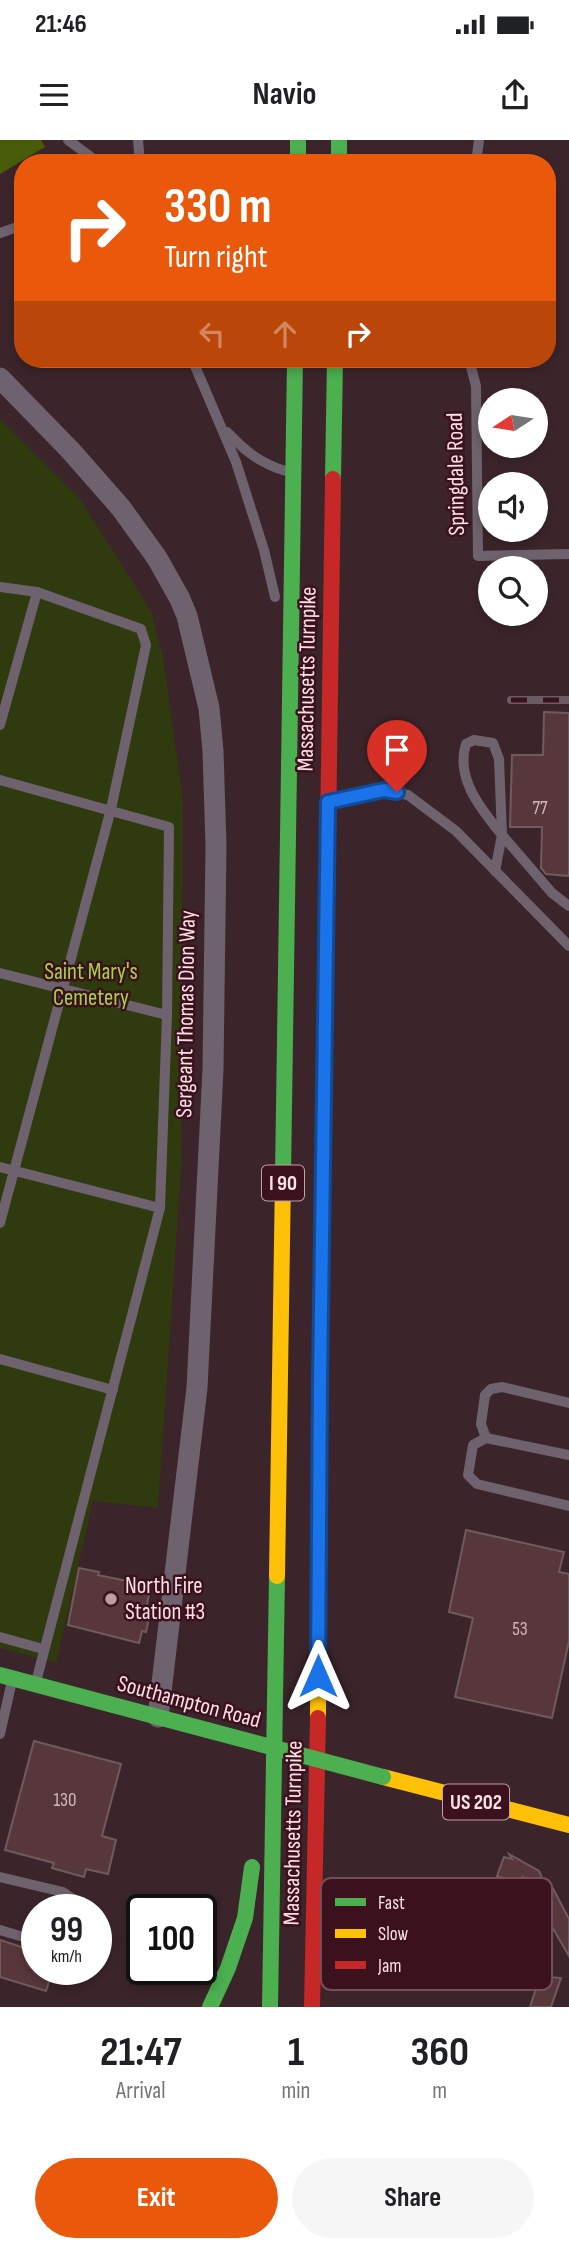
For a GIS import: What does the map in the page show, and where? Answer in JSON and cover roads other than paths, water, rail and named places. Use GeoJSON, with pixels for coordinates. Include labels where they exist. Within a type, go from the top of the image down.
{"type":"FeatureCollection","features":[{"type":"Feature","properties":{"kind":"main road","name":"Massachusetts Turnpike"},"geometry":{"type":"LineString","coordinates":[[270,2007],[295,368]]}},
{"type":"Feature","properties":{"kind":"main road","name":"Massachusetts Turnpike"},"geometry":{"type":"LineString","coordinates":[[313,2007],[335,368]]}},
{"type":"Feature","properties":{"kind":"main road"},"geometry":{"type":"LineString","coordinates":[[261,1595],[264,1487],[281,1317]]}},
{"type":"Feature","properties":{"kind":"main road","name":"Southampton Road"},"geometry":{"type":"LineString","coordinates":[[6,1677],[569,1825]]}},
{"type":"Feature","properties":{"kind":"main road"},"geometry":{"type":"LineString","coordinates":[[256,1755],[257,1723]]}},
{"type":"Feature","properties":{"kind":"main road"},"geometry":{"type":"LineString","coordinates":[[318,1783],[323,1878]]}},
{"type":"Feature","properties":{"kind":"main road"},"geometry":{"type":"LineString","coordinates":[[210,2007],[228,1968],[245,1918],[254,1852]]}},
{"type":"Feature","properties":{"kind":"street","name":"Sergeant Thomas Dion Way"},"geometry":{"type":"LineString","coordinates":[[0,378],[96,479],[157,558],[187,616],[209,708],[216,846],[213,1069],[197,1388],[158,1717]]}},
{"type":"Feature","properties":{"kind":"lane"},"geometry":{"type":"LineString","coordinates":[[68,140],[87,154]]}},
{"type":"Feature","properties":{"kind":"lane"},"geometry":{"type":"LineString","coordinates":[[196,368],[223,427],[251,508],[276,603]]}},
{"type":"Feature","properties":{"kind":"lane","name":"Springdale Road"},"geometry":{"type":"LineString","coordinates":[[471,368],[476,386],[478,555],[569,554]]}},
{"type":"Feature","properties":{"kind":"lane"},"geometry":{"type":"LineString","coordinates":[[223,427],[254,457],[293,473],[305,489]]}},
{"type":"Feature","properties":{"kind":"lane"},"geometry":{"type":"LineString","coordinates":[[318,508],[332,530]]}},
{"type":"Feature","properties":{"kind":"lane"},"geometry":{"type":"LineString","coordinates":[[0,587],[37,592],[141,629],[146,645],[111,809],[0,1223]]}},
{"type":"Feature","properties":{"kind":"lane"},"geometry":{"type":"LineString","coordinates":[[0,726],[37,592]]}},
{"type":"Feature","properties":{"kind":"lane"},"geometry":{"type":"LineString","coordinates":[[279,616],[290,668]]}},
{"type":"Feature","properties":{"kind":"lane"},"geometry":{"type":"LineString","coordinates":[[495,871],[502,835],[499,759],[492,743],[474,740],[466,744],[461,758],[471,793],[502,835],[552,893],[569,906]]}},
{"type":"Feature","properties":{"kind":"lane"},"geometry":{"type":"LineString","coordinates":[[0,780],[169,827],[167,1015],[160,1208],[35,1684]]}},
{"type":"Feature","properties":{"kind":"lane"},"geometry":{"type":"LineString","coordinates":[[328,802],[384,790],[408,795],[456,831],[569,946]]}},
{"type":"Feature","properties":{"kind":"lane"},"geometry":{"type":"LineString","coordinates":[[0,973],[167,1015]]}},
{"type":"Feature","properties":{"kind":"lane"},"geometry":{"type":"LineString","coordinates":[[0,1167],[160,1208]]}},
{"type":"Feature","properties":{"kind":"lane"},"geometry":{"type":"LineString","coordinates":[[0,1359],[113,1390]]}},
{"type":"Feature","properties":{"kind":"lane"},"geometry":{"type":"LineString","coordinates":[[486,1438],[481,1424],[485,1395],[491,1389],[502,1387],[569,1403]]}},
{"type":"Feature","properties":{"kind":"lane"},"geometry":{"type":"LineString","coordinates":[[569,1455],[486,1438],[473,1445],[468,1475],[477,1484],[569,1506]]}},
{"type":"Feature","properties":{"kind":"lane"},"geometry":{"type":"LineString","coordinates":[[0,1637],[43,1649]]}},
{"type":"Feature","properties":{"kind":"lane"},"geometry":{"type":"LineString","coordinates":[[0,1734],[6,1677]]}},
{"type":"Feature","properties":{"kind":"lane"},"geometry":{"type":"LineString","coordinates":[[0,1877],[66,1894]]}},
{"type":"Feature","properties":{"kind":"lane"},"geometry":{"type":"LineString","coordinates":[[0,1930],[21,1936]]}},
{"type":"Feature","properties":{"kind":"railway"},"geometry":{"type":"LineString","coordinates":[[511,700],[569,700]]}},
{"type":"Feature","properties":{"kind":"place","name":"North Fire Station #3"},"geometry":{"type":"Point","coordinates":[111,1599]}},
{"type":"Feature","properties":{"kind":"park label","name":"Saint Mary's Cemetery"},"geometry":{"type":"Point","coordinates":[91,985]}}]}
